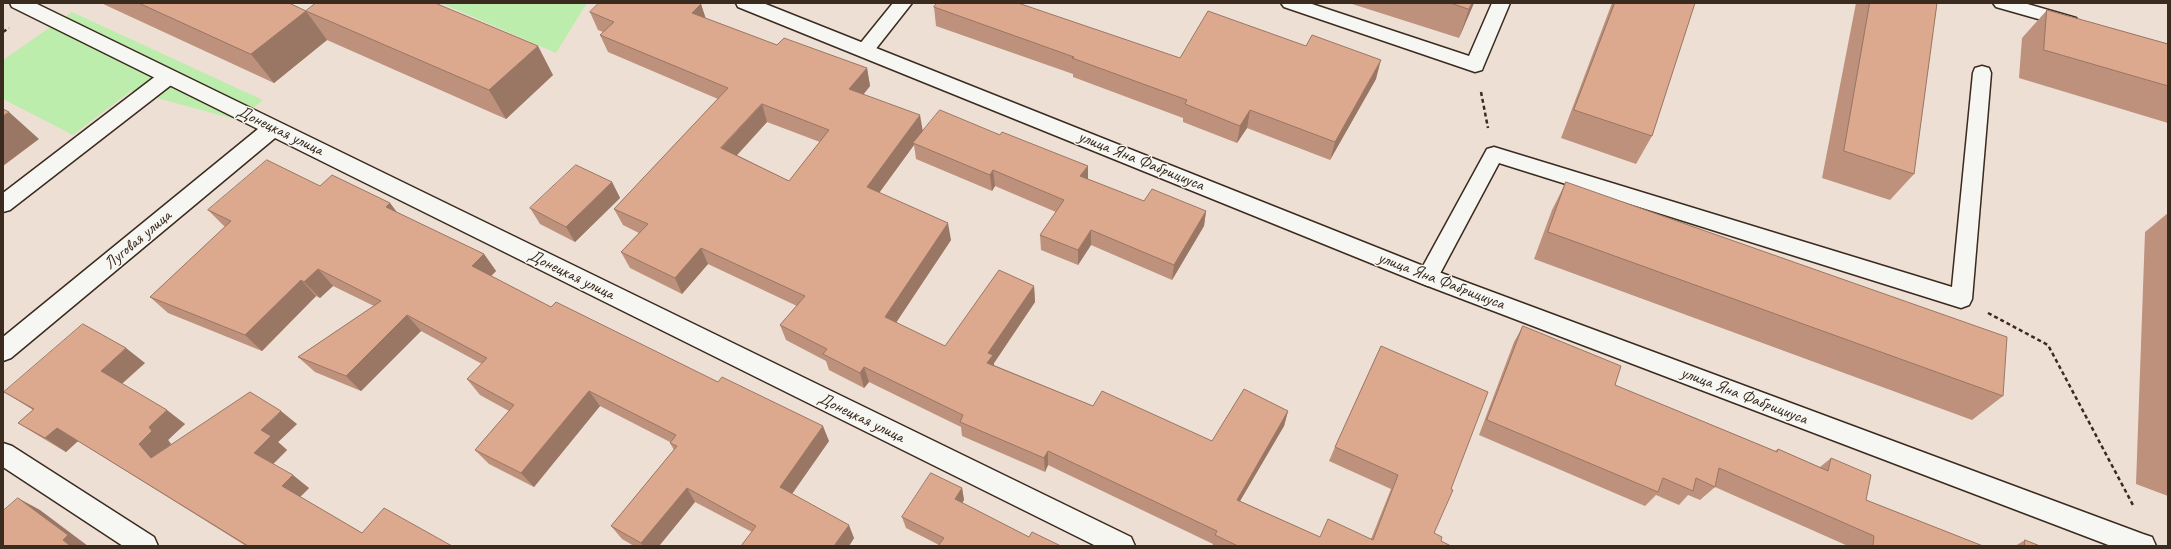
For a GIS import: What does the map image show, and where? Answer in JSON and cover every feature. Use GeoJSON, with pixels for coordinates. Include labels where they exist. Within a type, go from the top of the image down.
{"type":"FeatureCollection","features":[{"type":"Feature","properties":{"kind":"street","name":"Донецкая улица"},"geometry":{"type":"LineString","coordinates":[[19,3],[1122,546]]}},
{"type":"Feature","properties":{"kind":"street","name":"улица Яна Фабрициуса"},"geometry":{"type":"LineString","coordinates":[[745,3],[1428,277],[2143,546]]}},
{"type":"Feature","properties":{"kind":"street","name":"Луговая улица"},"geometry":{"type":"LineString","coordinates":[[3,351],[273,128]]}},
{"type":"Feature","properties":{"kind":"street"},"geometry":{"type":"LineString","coordinates":[[3,454],[145,546]]}},
{"type":"Feature","properties":{"kind":"lane"},"geometry":{"type":"LineString","coordinates":[[865,50],[903,3]]}},
{"type":"Feature","properties":{"kind":"lane"},"geometry":{"type":"LineString","coordinates":[[1290,3],[1475,65],[1501,3]]}},
{"type":"Feature","properties":{"kind":"lane"},"geometry":{"type":"LineString","coordinates":[[2002,3],[2085,26]]}},
{"type":"Feature","properties":{"kind":"lane"},"geometry":{"type":"LineString","coordinates":[[1428,277],[1494,154],[1961,299],[1982,74]]}},
{"type":"Feature","properties":{"kind":"lane"},"geometry":{"type":"LineString","coordinates":[[3,204],[168,77]]}},
{"type":"Feature","properties":{"kind":"path"},"geometry":{"type":"LineString","coordinates":[[1475,65],[1494,154]]}},
{"type":"Feature","properties":{"kind":"path"},"geometry":{"type":"LineString","coordinates":[[1961,299],[2048,345],[2136,511]]}},
{"type":"Feature","properties":{"kind":"green space"},"geometry":{"type":"Polygon","coordinates":[[[441,3],[587,3],[556,53],[441,3]]]}},
{"type":"Feature","properties":{"kind":"green space"},"geometry":{"type":"Polygon","coordinates":[[[72,12],[263,100],[238,120],[131,91],[73,135],[3,99],[3,60],[72,12]]]}},
{"type":"Feature","properties":{"kind":"building"},"geometry":{"type":"Polygon","coordinates":[[[139,3],[289,3],[306,11],[251,54],[139,3]]]}},
{"type":"Feature","properties":{"kind":"building"},"geometry":{"type":"Polygon","coordinates":[[[316,3],[435,3],[538,46],[489,90],[306,11],[316,3]]]}},
{"type":"Feature","properties":{"kind":"building"},"geometry":{"type":"Polygon","coordinates":[[[599,3],[697,3],[701,4],[692,13],[777,45],[784,38],[867,68],[849,89],[920,115],[867,187],[948,223],[885,317],[945,346],[999,270],[1034,286],[988,353],[993,355],[987,363],[1093,406],[1102,391],[1212,441],[1244,389],[1288,411],[1237,500],[1320,537],[1328,519],[1373,540],[1398,475],[1335,447],[1381,346],[1488,392],[1451,489],[1453,490],[1434,533],[1442,537],[1441,541],[1451,546],[1238,546],[1215,535],[1217,531],[1048,451],[1044,458],[960,422],[963,415],[864,367],[860,373],[823,354],[827,349],[780,325],[805,296],[701,248],[675,278],[621,252],[648,224],[614,209],[728,88],[600,35],[614,22],[590,12],[599,3]],[[762,104],[721,148],[789,181],[829,130],[762,104]]]}},
{"type":"Feature","properties":{"kind":"building"},"geometry":{"type":"Polygon","coordinates":[[[937,3],[1018,3],[1180,58],[1208,11],[1306,46],[1312,35],[1381,60],[1335,142],[1250,110],[1240,126],[1185,104],[1187,100],[1072,58],[1074,57],[934,7],[937,3]]]}},
{"type":"Feature","properties":{"kind":"building"},"geometry":{"type":"Polygon","coordinates":[[[1451,3],[1472,3],[1469,9],[1451,3]]]}},
{"type":"Feature","properties":{"kind":"building"},"geometry":{"type":"Polygon","coordinates":[[[1615,3],[1695,3],[1652,136],[1574,110],[1615,3]]]}},
{"type":"Feature","properties":{"kind":"building"},"geometry":{"type":"Polygon","coordinates":[[[1870,3],[1937,3],[1914,174],[1844,151],[1870,3]]]}},
{"type":"Feature","properties":{"kind":"building"},"geometry":{"type":"Polygon","coordinates":[[[2047,10],[2168,44],[2168,86],[2044,50],[2047,10]]]}},
{"type":"Feature","properties":{"kind":"building"},"geometry":{"type":"Polygon","coordinates":[[[3,109],[9,112],[3,116],[3,109]]]}},
{"type":"Feature","properties":{"kind":"building"},"geometry":{"type":"Polygon","coordinates":[[[940,110],[1000,135],[1002,132],[1088,166],[1080,176],[1144,201],[1152,189],[1206,211],[1174,265],[1091,230],[1078,250],[1040,235],[1064,200],[993,170],[990,175],[913,143],[940,110]]]}},
{"type":"Feature","properties":{"kind":"building"},"geometry":{"type":"Polygon","coordinates":[[[267,160],[320,186],[332,175],[390,203],[386,207],[484,254],[472,266],[551,307],[556,302],[718,382],[722,377],[823,426],[780,487],[849,525],[834,546],[741,546],[756,526],[687,488],[641,543],[611,526],[677,446],[670,443],[676,435],[589,391],[521,473],[475,450],[514,405],[467,379],[487,358],[407,315],[346,376],[298,357],[381,301],[318,269],[304,282],[301,280],[245,335],[150,297],[231,221],[208,210],[267,160]]]}},
{"type":"Feature","properties":{"kind":"building"},"geometry":{"type":"Polygon","coordinates":[[[576,165],[612,182],[566,227],[530,208],[576,165]]]}},
{"type":"Feature","properties":{"kind":"building"},"geometry":{"type":"Polygon","coordinates":[[[1566,182],[2007,337],[2003,396],[1548,232],[1566,182]]]}},
{"type":"Feature","properties":{"kind":"building"},"geometry":{"type":"Polygon","coordinates":[[[83,324],[126,348],[101,371],[167,410],[149,427],[152,431],[139,444],[151,458],[250,392],[281,411],[261,430],[271,436],[254,453],[293,475],[282,486],[362,533],[384,508],[452,546],[248,546],[57,428],[45,438],[18,423],[34,409],[4,392],[83,324]]]}},
{"type":"Feature","properties":{"kind":"building"},"geometry":{"type":"Polygon","coordinates":[[[1523,326],[1621,366],[1615,385],[1777,452],[1778,449],[1828,471],[1831,458],[1871,475],[1866,500],[1983,546],[1873,546],[1874,536],[1719,468],[1715,487],[1696,478],[1693,491],[1663,478],[1658,492],[1487,420],[1523,326]]]}},
{"type":"Feature","properties":{"kind":"building"},"geometry":{"type":"Polygon","coordinates":[[[931,473],[962,488],[955,499],[1029,537],[1032,532],[1061,546],[938,546],[944,538],[902,517],[931,473]]]}},
{"type":"Feature","properties":{"kind":"building"},"geometry":{"type":"Polygon","coordinates":[[[18,498],[68,535],[63,540],[70,546],[3,546],[3,511],[18,498]]]}},
{"type":"Feature","properties":{"kind":"building"},"geometry":{"type":"Polygon","coordinates":[[[2025,540],[2040,546],[2025,546],[2025,540]]]}}]}
